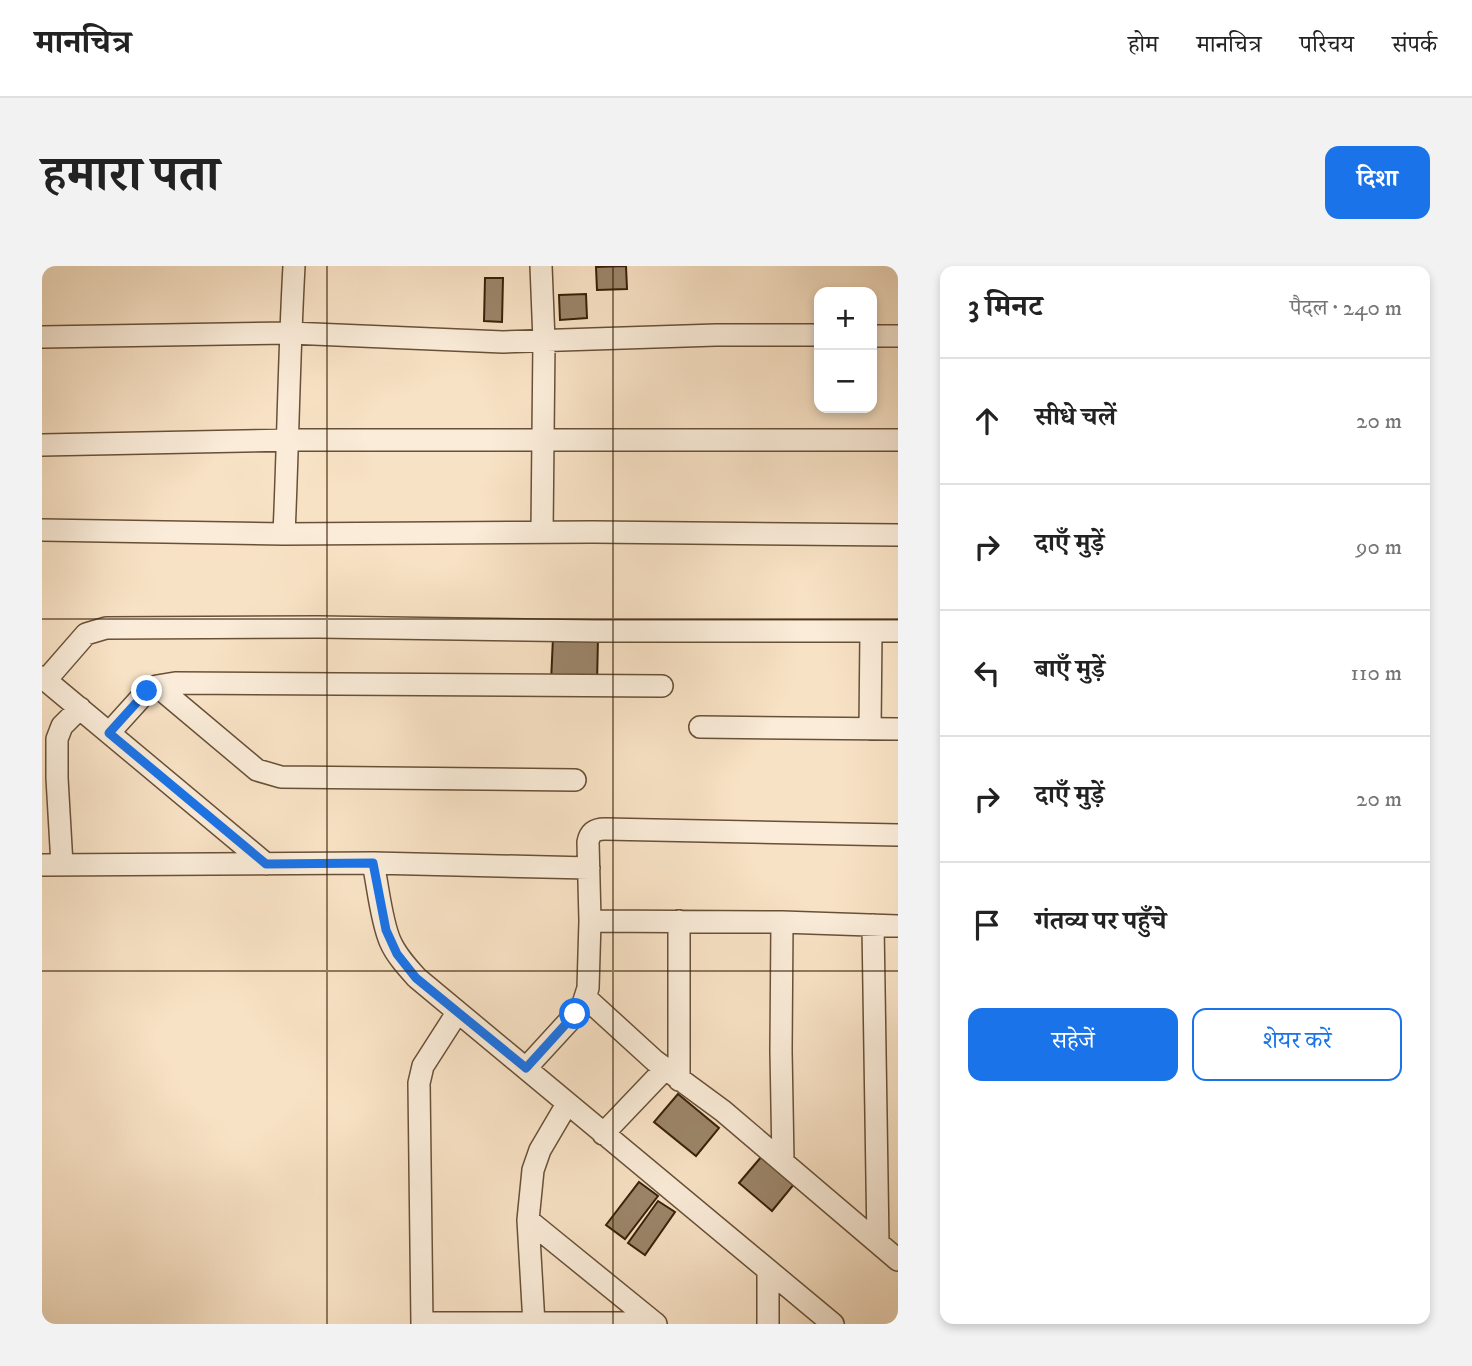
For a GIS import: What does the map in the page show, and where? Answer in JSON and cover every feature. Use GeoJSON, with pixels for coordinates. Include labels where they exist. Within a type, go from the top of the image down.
{"type":"FeatureCollection","features":[{"type":"Feature","properties":{"kind":"street"},"geometry":{"type":"LineString","coordinates":[[284,534],[293,266]]}},
{"type":"Feature","properties":{"kind":"street"},"geometry":{"type":"LineString","coordinates":[[541,266],[544,341],[542,532]]}},
{"type":"Feature","properties":{"kind":"street"},"geometry":{"type":"LineString","coordinates":[[42,337],[290,333],[503,342],[814,335]]}},
{"type":"Feature","properties":{"kind":"street"},"geometry":{"type":"LineString","coordinates":[[877,336],[898,337]]}},
{"type":"Feature","properties":{"kind":"street"},"geometry":{"type":"LineString","coordinates":[[42,445],[289,440],[898,440]]}},
{"type":"Feature","properties":{"kind":"street"},"geometry":{"type":"LineString","coordinates":[[42,530],[284,534],[542,532],[898,535]]}},
{"type":"Feature","properties":{"kind":"street"},"geometry":{"type":"LineString","coordinates":[[266,864],[43,679],[86,634],[106,628],[319,626],[596,631],[898,631]]}},
{"type":"Feature","properties":{"kind":"street"},"geometry":{"type":"LineString","coordinates":[[870,729],[871,632]]}},
{"type":"Feature","properties":{"kind":"street"},"geometry":{"type":"LineString","coordinates":[[109,733],[147,691],[175,683],[662,686]]}},
{"type":"Feature","properties":{"kind":"street"},"geometry":{"type":"LineString","coordinates":[[158,686],[257,770],[281,777],[575,780]]}},
{"type":"Feature","properties":{"kind":"street"},"geometry":{"type":"LineString","coordinates":[[80,708],[59,732],[50,778],[52,865],[373,863],[589,868]]}},
{"type":"Feature","properties":{"kind":"street"},"geometry":{"type":"LineString","coordinates":[[700,727],[898,729]]}},
{"type":"Feature","properties":{"kind":"street"},"geometry":{"type":"LineString","coordinates":[[526,1068],[582,1007],[586,998],[590,921],[588,842],[593,832],[598,829],[898,835]]}},
{"type":"Feature","properties":{"kind":"street"},"geometry":{"type":"LineString","coordinates":[[373,863],[386,930],[394,948],[416,978],[833,1324]]}},
{"type":"Feature","properties":{"kind":"street"},"geometry":{"type":"LineString","coordinates":[[590,921],[782,922],[898,926]]}},
{"type":"Feature","properties":{"kind":"street"},"geometry":{"type":"LineString","coordinates":[[603,1134],[672,1074],[679,921]]}},
{"type":"Feature","properties":{"kind":"street"},"geometry":{"type":"LineString","coordinates":[[782,922],[783,1161]]}},
{"type":"Feature","properties":{"kind":"street"},"geometry":{"type":"LineString","coordinates":[[873,925],[878,1243]]}},
{"type":"Feature","properties":{"kind":"street"},"geometry":{"type":"LineString","coordinates":[[586,998],[672,1074],[723,1111],[898,1259]]}},
{"type":"Feature","properties":{"kind":"street"},"geometry":{"type":"LineString","coordinates":[[457,1013],[424,1066],[419,1083],[422,1324],[656,1324]]}},
{"type":"Feature","properties":{"kind":"street"},"geometry":{"type":"LineString","coordinates":[[534,1323],[528,1220],[533,1170],[536,1157],[568,1104]]}},
{"type":"Feature","properties":{"kind":"street"},"geometry":{"type":"LineString","coordinates":[[528,1220],[656,1324]]}},
{"type":"Feature","properties":{"kind":"street"},"geometry":{"type":"LineString","coordinates":[[768,1270],[768,1324]]}},
{"type":"Feature","properties":{"kind":"building"},"geometry":{"type":"Polygon","coordinates":[[[626,266],[627,289],[597,290],[596,267],[626,266]]]}},
{"type":"Feature","properties":{"kind":"building"},"geometry":{"type":"Polygon","coordinates":[[[485,278],[503,278],[502,322],[484,321],[485,278]]]}},
{"type":"Feature","properties":{"kind":"building"},"geometry":{"type":"Polygon","coordinates":[[[586,294],[587,318],[560,320],[559,295],[586,294]]]}},
{"type":"Feature","properties":{"kind":"building"},"geometry":{"type":"Polygon","coordinates":[[[553,637],[598,638],[597,683],[551,682],[553,637]]]}},
{"type":"Feature","properties":{"kind":"building"},"geometry":{"type":"Polygon","coordinates":[[[678,1094],[719,1128],[696,1156],[654,1122],[678,1094]]]}},
{"type":"Feature","properties":{"kind":"building"},"geometry":{"type":"Polygon","coordinates":[[[762,1156],[795,1183],[772,1211],[739,1183],[762,1156]]]}},
{"type":"Feature","properties":{"kind":"building"},"geometry":{"type":"Polygon","coordinates":[[[639,1182],[658,1196],[625,1239],[606,1225],[639,1182]]]}},
{"type":"Feature","properties":{"kind":"building"},"geometry":{"type":"Polygon","coordinates":[[[658,1201],[675,1212],[645,1255],[628,1243],[658,1201]]]}},
{"type":"Feature","properties":{"kind":"route"},"geometry":{"type":"LineString","coordinates":[[147,691],[109,733],[266,864],[373,863],[386,930],[397,954],[416,978],[526,1068],[575,1014]]}}]}
